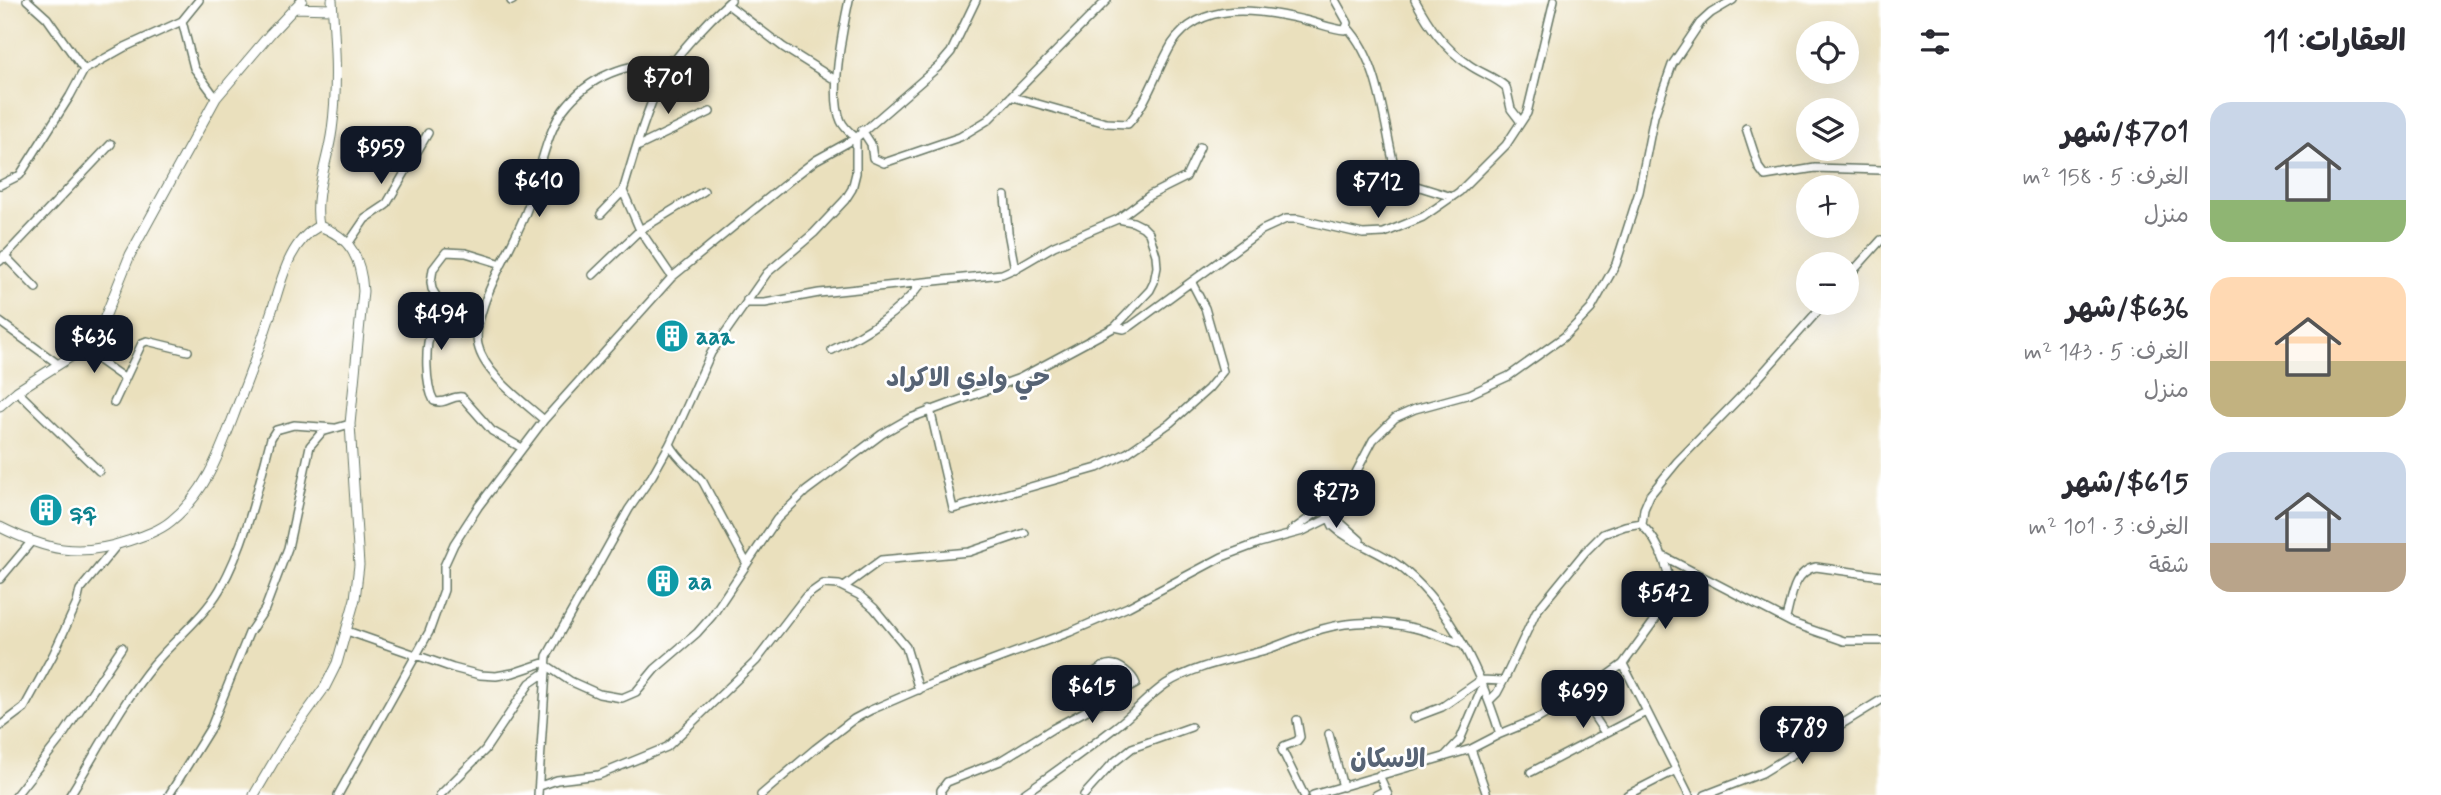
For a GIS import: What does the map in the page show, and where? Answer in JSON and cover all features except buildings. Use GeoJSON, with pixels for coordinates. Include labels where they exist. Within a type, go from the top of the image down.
{"type":"FeatureCollection","features":[{"type":"Feature","properties":{"kind":"street"},"geometry":{"type":"LineString","coordinates":[[27,0],[47,18],[84,70]]}},
{"type":"Feature","properties":{"kind":"street"},"geometry":{"type":"LineString","coordinates":[[0,185],[20,175],[84,70],[125,47],[182,21],[199,0]]}},
{"type":"Feature","properties":{"kind":"street"},"geometry":{"type":"LineString","coordinates":[[0,406],[17,391],[83,349],[103,322],[130,255],[216,98],[302,0]]}},
{"type":"Feature","properties":{"kind":"street"},"geometry":{"type":"LineString","coordinates":[[440,795],[485,750],[530,683],[546,666],[629,509],[670,444],[711,353],[747,300],[767,273],[814,233],[845,200],[856,173],[856,138],[841,123],[837,107],[837,81],[849,0]]}},
{"type":"Feature","properties":{"kind":"street"},"geometry":{"type":"LineString","coordinates":[[338,795],[429,632],[444,590],[444,566],[451,551],[478,507],[544,420],[672,276],[816,160],[856,138],[862,130],[939,66],[951,52],[975,0]]}},
{"type":"Feature","properties":{"kind":"street"},"geometry":{"type":"LineString","coordinates":[[862,130],[871,144],[873,158],[884,163],[960,137],[988,120],[1013,97],[1107,0]]}},
{"type":"Feature","properties":{"kind":"street"},"geometry":{"type":"LineString","coordinates":[[1335,0],[1345,16],[1347,27],[1360,43],[1374,78],[1397,177],[1407,183],[1452,197]]}},
{"type":"Feature","properties":{"kind":"street"},"geometry":{"type":"LineString","coordinates":[[1415,0],[1434,32],[1449,50],[1506,87],[1511,109],[1521,122]]}},
{"type":"Feature","properties":{"kind":"street"},"geometry":{"type":"LineString","coordinates":[[1115,327],[1131,326],[1192,284],[1262,230],[1286,219],[1374,234],[1413,223],[1452,197],[1481,172],[1506,145],[1527,113],[1554,0]]}},
{"type":"Feature","properties":{"kind":"street"},"geometry":{"type":"LineString","coordinates":[[761,795],[792,766],[854,719],[1033,644],[1070,632],[1144,599],[1222,557],[1303,531],[1329,518],[1345,500],[1350,484],[1373,440],[1395,418],[1470,394],[1509,376],[1551,348],[1587,315],[1607,281],[1626,237],[1639,192],[1654,116],[1672,65],[1700,23],[1733,0]]}},
{"type":"Feature","properties":{"kind":"street"},"geometry":{"type":"LineString","coordinates":[[601,214],[623,191],[639,146],[643,124],[661,82],[725,3],[783,47],[837,81]]}},
{"type":"Feature","properties":{"kind":"street"},"geometry":{"type":"LineString","coordinates":[[294,8],[332,4],[336,68],[332,130],[317,204],[319,226]]}},
{"type":"Feature","properties":{"kind":"street"},"geometry":{"type":"LineString","coordinates":[[1013,97],[1105,123],[1124,125],[1138,109],[1178,35],[1190,23],[1206,14],[1248,10],[1339,29],[1345,30],[1347,27]]}},
{"type":"Feature","properties":{"kind":"street"},"geometry":{"type":"LineString","coordinates":[[182,21],[194,68],[216,98]]}},
{"type":"Feature","properties":{"kind":"street"},"geometry":{"type":"LineString","coordinates":[[544,420],[501,380],[481,355],[477,333],[485,303],[527,211],[547,141],[566,106],[600,77],[635,64],[678,59]]}},
{"type":"Feature","properties":{"kind":"street"},"geometry":{"type":"LineString","coordinates":[[639,146],[710,112]]}},
{"type":"Feature","properties":{"kind":"street"},"geometry":{"type":"LineString","coordinates":[[1746,128],[1759,168],[1765,176],[1815,168],[1881,170]]}},
{"type":"Feature","properties":{"kind":"street"},"geometry":{"type":"LineString","coordinates":[[348,244],[365,219],[386,205],[428,133]]}},
{"type":"Feature","properties":{"kind":"street"},"geometry":{"type":"LineString","coordinates":[[36,288],[2,258],[111,144]]}},
{"type":"Feature","properties":{"kind":"street"},"geometry":{"type":"LineString","coordinates":[[747,300],[749,303],[765,303],[795,296],[1002,274],[1042,252],[1118,219],[1150,195],[1186,177],[1200,147]]}},
{"type":"Feature","properties":{"kind":"street"},"geometry":{"type":"LineString","coordinates":[[623,191],[640,230],[672,276]]}},
{"type":"Feature","properties":{"kind":"street"},"geometry":{"type":"LineString","coordinates":[[593,275],[640,230],[704,191]]}},
{"type":"Feature","properties":{"kind":"street"},"geometry":{"type":"LineString","coordinates":[[1006,196],[1008,232],[1015,269]]}},
{"type":"Feature","properties":{"kind":"street"},"geometry":{"type":"LineString","coordinates":[[347,631],[453,668],[496,676],[546,666],[570,681],[600,694],[622,698],[636,692],[655,669],[704,624],[777,519],[806,491],[883,434],[908,419],[1020,378],[1115,327],[1150,290],[1157,267],[1154,243],[1149,233],[1133,222],[1118,219]]}},
{"type":"Feature","properties":{"kind":"street"},"geometry":{"type":"LineString","coordinates":[[0,527],[52,549],[73,550],[118,544],[169,523],[190,503],[211,472],[254,364],[292,255],[307,232],[319,226],[333,230],[348,244],[362,270],[363,291],[350,424],[359,565],[355,598],[337,663],[254,795]]}},
{"type":"Feature","properties":{"kind":"street"},"geometry":{"type":"LineString","coordinates":[[1859,265],[1881,240]]}},
{"type":"Feature","properties":{"kind":"street"},"geometry":{"type":"LineString","coordinates":[[502,264],[466,253],[446,252],[433,269],[432,289],[441,304],[430,332],[430,390],[435,401],[462,397],[492,431],[522,448]]}},
{"type":"Feature","properties":{"kind":"street"},"geometry":{"type":"LineString","coordinates":[[831,350],[888,317],[911,298],[923,283]]}},
{"type":"Feature","properties":{"kind":"street"},"geometry":{"type":"LineString","coordinates":[[930,409],[952,509],[997,499],[1097,468],[1140,445],[1170,423],[1208,389],[1223,371],[1205,308],[1192,284]]}},
{"type":"Feature","properties":{"kind":"street"},"geometry":{"type":"LineString","coordinates":[[1314,795],[1471,749],[1539,718],[1580,695],[1623,664],[1668,602],[1668,577],[1661,555],[1653,536],[1642,523],[1650,495],[1676,462],[1761,375],[1814,315]]}},
{"type":"Feature","properties":{"kind":"street"},"geometry":{"type":"LineString","coordinates":[[0,322],[58,364]]}},
{"type":"Feature","properties":{"kind":"street"},"geometry":{"type":"LineString","coordinates":[[114,403],[137,349],[147,341],[188,351]]}},
{"type":"Feature","properties":{"kind":"street"},"geometry":{"type":"LineString","coordinates":[[83,349],[124,377]]}},
{"type":"Feature","properties":{"kind":"street"},"geometry":{"type":"LineString","coordinates":[[17,391],[99,471]]}},
{"type":"Feature","properties":{"kind":"street"},"geometry":{"type":"LineString","coordinates":[[169,795],[211,727],[249,633],[265,609],[288,548],[310,446],[322,432],[350,424]]}},
{"type":"Feature","properties":{"kind":"street"},"geometry":{"type":"LineString","coordinates":[[70,795],[139,684],[222,586],[256,497],[275,430],[294,425],[323,425],[334,428]]}},
{"type":"Feature","properties":{"kind":"street"},"geometry":{"type":"LineString","coordinates":[[670,444],[676,456],[693,470],[702,482],[747,564]]}},
{"type":"Feature","properties":{"kind":"street"},"geometry":{"type":"LineString","coordinates":[[1282,536],[1332,502],[1350,484]]}},
{"type":"Feature","properties":{"kind":"street"},"geometry":{"type":"LineString","coordinates":[[1332,502],[1329,518],[1337,530],[1392,560],[1415,580],[1444,617],[1463,645],[1482,683],[1500,734]]}},
{"type":"Feature","properties":{"kind":"street"},"geometry":{"type":"LineString","coordinates":[[1312,517],[1329,518]]}},
{"type":"Feature","properties":{"kind":"street"},"geometry":{"type":"LineString","coordinates":[[1490,700],[1497,693],[1536,612],[1585,552],[1603,534],[1642,523]]}},
{"type":"Feature","properties":{"kind":"street"},"geometry":{"type":"LineString","coordinates":[[844,587],[881,560],[961,554],[1026,533]]}},
{"type":"Feature","properties":{"kind":"street"},"geometry":{"type":"LineString","coordinates":[[0,579],[31,542]]}},
{"type":"Feature","properties":{"kind":"street"},"geometry":{"type":"LineString","coordinates":[[0,726],[24,708],[53,655],[77,603],[80,590],[118,544]]}},
{"type":"Feature","properties":{"kind":"street"},"geometry":{"type":"LineString","coordinates":[[1661,555],[1792,623],[1844,641],[1881,641]]}},
{"type":"Feature","properties":{"kind":"street"},"geometry":{"type":"LineString","coordinates":[[1786,618],[1801,573],[1808,569],[1815,567],[1881,576]]}},
{"type":"Feature","properties":{"kind":"street"},"geometry":{"type":"LineString","coordinates":[[540,786],[557,780],[599,775],[667,747],[756,661],[812,590],[830,583],[844,587],[869,602],[904,643],[919,690]]}},
{"type":"Feature","properties":{"kind":"street"},"geometry":{"type":"LineString","coordinates":[[1022,795],[1110,732],[1168,683],[1221,662],[1265,650],[1320,630],[1346,625],[1408,625],[1434,632],[1463,645]]}},
{"type":"Feature","properties":{"kind":"street"},"geometry":{"type":"LineString","coordinates":[[16,795],[61,738],[122,647]]}},
{"type":"Feature","properties":{"kind":"street"},"geometry":{"type":"LineString","coordinates":[[1623,664],[1689,795]]}},
{"type":"Feature","properties":{"kind":"street"},"geometry":{"type":"LineString","coordinates":[[941,795],[942,786],[947,782],[1000,761],[1052,729],[1136,684],[1131,675],[1114,665],[1107,665],[1096,671]]}},
{"type":"Feature","properties":{"kind":"street"},"geometry":{"type":"LineString","coordinates":[[538,795],[546,666]]}},
{"type":"Feature","properties":{"kind":"street"},"geometry":{"type":"LineString","coordinates":[[1413,718],[1442,707],[1482,683],[1503,681]]}},
{"type":"Feature","properties":{"kind":"street"},"geometry":{"type":"LineString","coordinates":[[1446,755],[1460,740],[1482,683]]}},
{"type":"Feature","properties":{"kind":"street"},"geometry":{"type":"LineString","coordinates":[[1580,695],[1605,733]]}},
{"type":"Feature","properties":{"kind":"street"},"geometry":{"type":"LineString","coordinates":[[1705,795],[1762,773],[1881,700]]}},
{"type":"Feature","properties":{"kind":"street"},"geometry":{"type":"LineString","coordinates":[[1531,772],[1646,712]]}},
{"type":"Feature","properties":{"kind":"street"},"geometry":{"type":"LineString","coordinates":[[1297,720],[1300,737],[1282,750],[1304,795]]}},
{"type":"Feature","properties":{"kind":"street"},"geometry":{"type":"LineString","coordinates":[[1084,795],[1112,764],[1132,748],[1191,727]]}},
{"type":"Feature","properties":{"kind":"street"},"geometry":{"type":"LineString","coordinates":[[1329,734],[1343,787]]}},
{"type":"Feature","properties":{"kind":"street"},"geometry":{"type":"LineString","coordinates":[[1471,749],[1487,795]]}},
{"type":"Feature","properties":{"kind":"street"},"geometry":{"type":"LineString","coordinates":[[1627,795],[1676,770]]}},
{"type":"Feature","properties":{"kind":"street"},"geometry":{"type":"LineString","coordinates":[[1376,795],[1387,793],[1378,775]]}},
{"type":"Feature","properties":{"kind":"place","name":"aaa"},"geometry":{"type":"Point","coordinates":[672,336]}},
{"type":"Feature","properties":{"kind":"place","name":"qq"},"geometry":{"type":"Point","coordinates":[46,510]}},
{"type":"Feature","properties":{"kind":"place","name":"aa"},"geometry":{"type":"Point","coordinates":[663,581]}},
{"type":"Feature","properties":{"kind":"district","name":"حي وادي الاكراد"},"geometry":{"type":"Point","coordinates":[968,377]}},
{"type":"Feature","properties":{"kind":"district","name":"الاسكان"},"geometry":{"type":"Point","coordinates":[1388,758]}}]}
